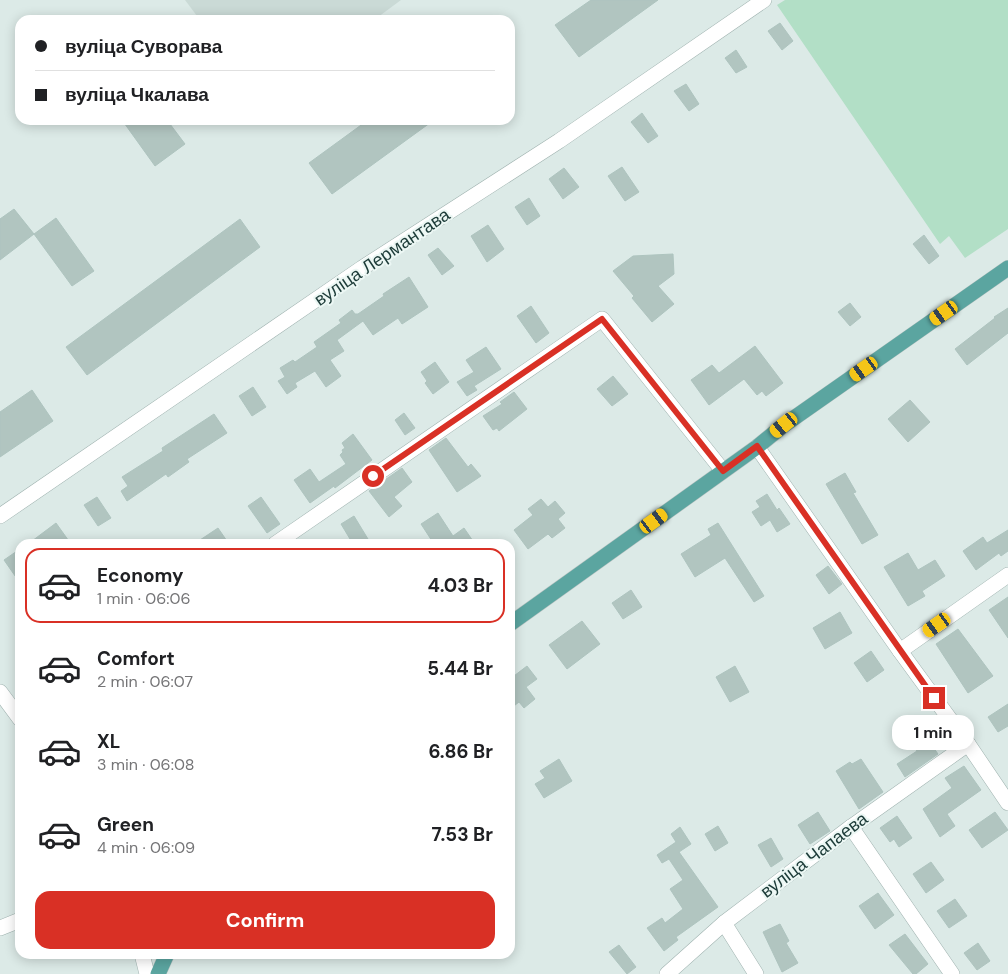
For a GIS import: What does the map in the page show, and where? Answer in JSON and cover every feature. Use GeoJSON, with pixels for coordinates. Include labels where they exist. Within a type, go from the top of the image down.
{"type":"FeatureCollection","features":[{"type":"Feature","properties":{"kind":"main road"},"geometry":{"type":"LineString","coordinates":[[515,620],[784,425],[1008,268]]}},
{"type":"Feature","properties":{"kind":"main road"},"geometry":{"type":"LineString","coordinates":[[158,974],[165,959]]}},
{"type":"Feature","properties":{"kind":"street","name":"вуліца Лермантава"},"geometry":{"type":"LineString","coordinates":[[0,516],[225,364],[362,268],[559,141],[764,0]]}},
{"type":"Feature","properties":{"kind":"street"},"geometry":{"type":"LineString","coordinates":[[281,539],[602,319],[723,471]]}},
{"type":"Feature","properties":{"kind":"street"},"geometry":{"type":"LineString","coordinates":[[757,446],[1008,803]]}},
{"type":"Feature","properties":{"kind":"street"},"geometry":{"type":"LineString","coordinates":[[900,651],[1008,575]]}},
{"type":"Feature","properties":{"kind":"street"},"geometry":{"type":"LineString","coordinates":[[0,692],[15,712]]}},
{"type":"Feature","properties":{"kind":"street","name":"вуліца Чапаева"},"geometry":{"type":"LineString","coordinates":[[668,974],[724,923],[851,826],[968,744]]}},
{"type":"Feature","properties":{"kind":"street"},"geometry":{"type":"LineString","coordinates":[[851,826],[952,974]]}},
{"type":"Feature","properties":{"kind":"street"},"geometry":{"type":"LineString","coordinates":[[0,928],[15,922]]}},
{"type":"Feature","properties":{"kind":"street"},"geometry":{"type":"LineString","coordinates":[[724,923],[756,974]]}},
{"type":"Feature","properties":{"kind":"street"},"geometry":{"type":"LineString","coordinates":[[143,959],[147,974]]}},
{"type":"Feature","properties":{"kind":"shaded area"},"geometry":{"type":"Polygon","coordinates":[[[185,0],[401,0],[381,15],[196,15],[185,0]]]}},
{"type":"Feature","properties":{"kind":"green space"},"geometry":{"type":"Polygon","coordinates":[[[785,0],[1008,0],[1008,229],[965,258],[949,236],[940,244],[777,5],[785,0]]]}},
{"type":"Feature","properties":{"kind":"building"},"geometry":{"type":"Polygon","coordinates":[[[591,0],[658,0],[579,57],[555,25],[591,0]]]}},
{"type":"Feature","properties":{"kind":"building"},"geometry":{"type":"Polygon","coordinates":[[[780,23],[793,41],[782,50],[768,31],[780,23]]]}},
{"type":"Feature","properties":{"kind":"building"},"geometry":{"type":"Polygon","coordinates":[[[736,50],[747,67],[736,73],[725,58],[736,50]]]}},
{"type":"Feature","properties":{"kind":"building"},"geometry":{"type":"Polygon","coordinates":[[[686,84],[699,104],[689,111],[674,91],[686,84]]]}},
{"type":"Feature","properties":{"kind":"building"},"geometry":{"type":"Polygon","coordinates":[[[642,113],[658,136],[648,143],[631,122],[642,113]]]}},
{"type":"Feature","properties":{"kind":"building"},"geometry":{"type":"Polygon","coordinates":[[[126,125],[171,125],[185,144],[155,166],[126,125]]]}},
{"type":"Feature","properties":{"kind":"building"},"geometry":{"type":"Polygon","coordinates":[[[361,125],[427,125],[332,194],[309,163],[361,125]]]}},
{"type":"Feature","properties":{"kind":"building"},"geometry":{"type":"Polygon","coordinates":[[[622,167],[639,192],[625,201],[608,176],[622,167]]]}},
{"type":"Feature","properties":{"kind":"building"},"geometry":{"type":"Polygon","coordinates":[[[564,168],[579,187],[563,199],[549,179],[564,168]]]}},
{"type":"Feature","properties":{"kind":"building"},"geometry":{"type":"Polygon","coordinates":[[[529,198],[540,216],[527,225],[515,207],[529,198]]]}},
{"type":"Feature","properties":{"kind":"building"},"geometry":{"type":"Polygon","coordinates":[[[14,209],[34,234],[0,260],[0,219],[14,209]]]}},
{"type":"Feature","properties":{"kind":"building"},"geometry":{"type":"Polygon","coordinates":[[[56,218],[94,271],[72,286],[34,234],[56,218]]]}},
{"type":"Feature","properties":{"kind":"building"},"geometry":{"type":"Polygon","coordinates":[[[240,219],[260,247],[87,375],[66,347],[240,219]]]}},
{"type":"Feature","properties":{"kind":"building"},"geometry":{"type":"Polygon","coordinates":[[[488,225],[504,249],[487,262],[471,236],[488,225]]]}},
{"type":"Feature","properties":{"kind":"building"},"geometry":{"type":"Polygon","coordinates":[[[924,235],[939,256],[929,264],[913,244],[924,235]]]}},
{"type":"Feature","properties":{"kind":"building"},"geometry":{"type":"Polygon","coordinates":[[[438,248],[454,266],[442,275],[428,255],[438,248]]]}},
{"type":"Feature","properties":{"kind":"building"},"geometry":{"type":"Polygon","coordinates":[[[673,254],[674,274],[658,286],[674,304],[652,322],[613,271],[633,256],[673,254]]]}},
{"type":"Feature","properties":{"kind":"building"},"geometry":{"type":"Polygon","coordinates":[[[409,277],[428,307],[402,324],[398,318],[373,335],[363,321],[337,340],[344,351],[330,360],[341,376],[326,387],[315,371],[295,383],[297,387],[287,394],[278,381],[285,377],[280,368],[293,360],[295,362],[317,347],[314,342],[341,323],[339,320],[352,310],[355,314],[358,314],[384,296],[383,294],[409,277]]]}},
{"type":"Feature","properties":{"kind":"building"},"geometry":{"type":"Polygon","coordinates":[[[850,303],[861,317],[850,326],[838,312],[850,303]]]}},
{"type":"Feature","properties":{"kind":"building"},"geometry":{"type":"Polygon","coordinates":[[[531,306],[549,333],[536,343],[517,316],[531,306]]]}},
{"type":"Feature","properties":{"kind":"building"},"geometry":{"type":"Polygon","coordinates":[[[1008,308],[1008,333],[967,365],[955,349],[1008,308]]]}},
{"type":"Feature","properties":{"kind":"building"},"geometry":{"type":"Polygon","coordinates":[[[755,346],[783,383],[766,396],[762,391],[757,395],[744,379],[709,405],[691,380],[712,365],[719,373],[755,346]]]}},
{"type":"Feature","properties":{"kind":"building"},"geometry":{"type":"Polygon","coordinates":[[[486,347],[501,369],[474,386],[477,390],[467,396],[457,382],[474,372],[466,360],[486,347]]]}},
{"type":"Feature","properties":{"kind":"building"},"geometry":{"type":"Polygon","coordinates":[[[435,362],[449,382],[433,394],[425,383],[427,381],[421,372],[435,362]]]}},
{"type":"Feature","properties":{"kind":"building"},"geometry":{"type":"Polygon","coordinates":[[[613,376],[628,394],[612,406],[597,389],[613,376]]]}},
{"type":"Feature","properties":{"kind":"building"},"geometry":{"type":"Polygon","coordinates":[[[253,387],[266,407],[252,416],[239,396],[253,387]]]}},
{"type":"Feature","properties":{"kind":"building"},"geometry":{"type":"Polygon","coordinates":[[[32,390],[53,421],[0,457],[0,412],[32,390]]]}},
{"type":"Feature","properties":{"kind":"building"},"geometry":{"type":"Polygon","coordinates":[[[514,392],[527,409],[499,431],[497,428],[493,430],[483,416],[502,404],[500,402],[514,392]]]}},
{"type":"Feature","properties":{"kind":"building"},"geometry":{"type":"Polygon","coordinates":[[[910,400],[930,422],[908,442],[888,419],[910,400]]]}},
{"type":"Feature","properties":{"kind":"building"},"geometry":{"type":"Polygon","coordinates":[[[404,413],[415,428],[405,435],[395,420],[404,413]]]}},
{"type":"Feature","properties":{"kind":"building"},"geometry":{"type":"Polygon","coordinates":[[[214,414],[227,433],[187,459],[189,462],[168,477],[166,474],[127,501],[121,491],[128,486],[122,477],[163,451],[162,448],[214,414]]]}},
{"type":"Feature","properties":{"kind":"building"},"geometry":{"type":"Polygon","coordinates":[[[353,434],[372,460],[335,488],[334,486],[310,503],[294,480],[310,469],[319,482],[346,464],[340,455],[345,448],[342,443],[353,434]]]}},
{"type":"Feature","properties":{"kind":"building"},"geometry":{"type":"Polygon","coordinates":[[[446,438],[468,467],[471,464],[481,476],[457,492],[429,450],[446,438]]]}},
{"type":"Feature","properties":{"kind":"building"},"geometry":{"type":"Polygon","coordinates":[[[402,468],[412,482],[394,497],[402,506],[389,517],[369,491],[402,468]]]}},
{"type":"Feature","properties":{"kind":"building"},"geometry":{"type":"Polygon","coordinates":[[[845,473],[856,492],[853,493],[878,535],[862,544],[826,484],[845,473]]]}},
{"type":"Feature","properties":{"kind":"building"},"geometry":{"type":"Polygon","coordinates":[[[767,494],[777,510],[779,508],[790,524],[777,532],[770,520],[761,526],[752,512],[760,507],[756,501],[767,494]]]}},
{"type":"Feature","properties":{"kind":"building"},"geometry":{"type":"Polygon","coordinates":[[[97,497],[111,518],[98,526],[84,505],[97,497]]]}},
{"type":"Feature","properties":{"kind":"building"},"geometry":{"type":"Polygon","coordinates":[[[261,497],[280,524],[267,533],[248,506],[261,497]]]}},
{"type":"Feature","properties":{"kind":"building"},"geometry":{"type":"Polygon","coordinates":[[[541,499],[548,507],[555,501],[565,513],[558,519],[565,528],[552,538],[548,534],[528,549],[514,530],[533,515],[528,509],[541,499]]]}},
{"type":"Feature","properties":{"kind":"building"},"geometry":{"type":"Polygon","coordinates":[[[438,513],[453,536],[464,528],[472,539],[431,539],[421,524],[438,513]]]}},
{"type":"Feature","properties":{"kind":"building"},"geometry":{"type":"Polygon","coordinates":[[[354,516],[368,539],[350,539],[341,524],[354,516]]]}},
{"type":"Feature","properties":{"kind":"building"},"geometry":{"type":"Polygon","coordinates":[[[56,523],[67,539],[35,539],[56,523]]]}},
{"type":"Feature","properties":{"kind":"building"},"geometry":{"type":"Polygon","coordinates":[[[718,523],[764,596],[754,602],[725,558],[695,577],[681,554],[711,535],[708,529],[718,523]]]}},
{"type":"Feature","properties":{"kind":"building"},"geometry":{"type":"Polygon","coordinates":[[[218,528],[226,539],[202,539],[218,528]]]}},
{"type":"Feature","properties":{"kind":"building"},"geometry":{"type":"Polygon","coordinates":[[[1008,530],[1008,551],[1001,556],[999,553],[976,570],[963,551],[983,537],[987,543],[1008,530]]]}},
{"type":"Feature","properties":{"kind":"building"},"geometry":{"type":"Polygon","coordinates":[[[15,552],[15,576],[4,560],[15,552]]]}},
{"type":"Feature","properties":{"kind":"building"},"geometry":{"type":"Polygon","coordinates":[[[908,553],[918,570],[935,560],[945,576],[922,591],[925,596],[908,606],[884,567],[908,553]]]}},
{"type":"Feature","properties":{"kind":"building"},"geometry":{"type":"Polygon","coordinates":[[[828,566],[842,584],[829,594],[816,575],[828,566]]]}},
{"type":"Feature","properties":{"kind":"building"},"geometry":{"type":"Polygon","coordinates":[[[631,590],[642,607],[623,619],[612,603],[631,590]]]}},
{"type":"Feature","properties":{"kind":"building"},"geometry":{"type":"Polygon","coordinates":[[[1008,597],[1008,638],[989,610],[1008,597]]]}},
{"type":"Feature","properties":{"kind":"building"},"geometry":{"type":"Polygon","coordinates":[[[840,612],[852,633],[825,649],[813,628],[840,612]]]}},
{"type":"Feature","properties":{"kind":"building"},"geometry":{"type":"Polygon","coordinates":[[[582,621],[600,644],[567,669],[549,645],[582,621]]]}},
{"type":"Feature","properties":{"kind":"building"},"geometry":{"type":"Polygon","coordinates":[[[958,629],[993,676],[968,693],[936,644],[958,629]]]}},
{"type":"Feature","properties":{"kind":"building"},"geometry":{"type":"Polygon","coordinates":[[[871,651],[884,670],[867,682],[854,663],[871,651]]]}},
{"type":"Feature","properties":{"kind":"building"},"geometry":{"type":"Polygon","coordinates":[[[527,666],[537,679],[526,687],[535,699],[524,708],[519,702],[515,705],[515,675],[527,666]]]}},
{"type":"Feature","properties":{"kind":"building"},"geometry":{"type":"Polygon","coordinates":[[[735,666],[749,692],[730,702],[716,677],[735,666]]]}},
{"type":"Feature","properties":{"kind":"building"},"geometry":{"type":"Polygon","coordinates":[[[1008,704],[1008,726],[998,732],[988,717],[1008,704]]]}},
{"type":"Feature","properties":{"kind":"building"},"geometry":{"type":"Polygon","coordinates":[[[914,720],[938,754],[905,777],[897,764],[917,751],[901,729],[914,720]]]}},
{"type":"Feature","properties":{"kind":"building"},"geometry":{"type":"Polygon","coordinates":[[[559,759],[572,781],[544,798],[535,784],[545,778],[540,771],[559,759]]]}},
{"type":"Feature","properties":{"kind":"building"},"geometry":{"type":"Polygon","coordinates":[[[861,759],[883,792],[859,809],[836,771],[850,762],[852,764],[861,759]]]}},
{"type":"Feature","properties":{"kind":"building"},"geometry":{"type":"Polygon","coordinates":[[[964,766],[981,790],[947,814],[955,826],[940,837],[923,809],[952,788],[945,778],[964,766]]]}},
{"type":"Feature","properties":{"kind":"building"},"geometry":{"type":"Polygon","coordinates":[[[818,812],[830,831],[810,844],[798,825],[818,812]]]}},
{"type":"Feature","properties":{"kind":"building"},"geometry":{"type":"Polygon","coordinates":[[[995,812],[1008,830],[982,848],[969,830],[995,812]]]}},
{"type":"Feature","properties":{"kind":"building"},"geometry":{"type":"Polygon","coordinates":[[[897,816],[912,838],[899,847],[894,839],[890,842],[880,828],[897,816]]]}},
{"type":"Feature","properties":{"kind":"building"},"geometry":{"type":"Polygon","coordinates":[[[718,826],[728,843],[715,851],[705,834],[718,826]]]}},
{"type":"Feature","properties":{"kind":"building"},"geometry":{"type":"Polygon","coordinates":[[[680,827],[691,844],[679,852],[718,907],[676,937],[678,940],[664,951],[647,928],[662,918],[665,923],[683,909],[670,889],[683,880],[669,859],[662,863],[657,855],[676,842],[671,834],[680,827]]]}},
{"type":"Feature","properties":{"kind":"building"},"geometry":{"type":"Polygon","coordinates":[[[771,838],[783,859],[771,867],[758,845],[771,838]]]}},
{"type":"Feature","properties":{"kind":"building"},"geometry":{"type":"Polygon","coordinates":[[[931,862],[944,880],[926,893],[913,874],[931,862]]]}},
{"type":"Feature","properties":{"kind":"building"},"geometry":{"type":"Polygon","coordinates":[[[878,893],[894,915],[875,929],[859,906],[878,893]]]}},
{"type":"Feature","properties":{"kind":"building"},"geometry":{"type":"Polygon","coordinates":[[[955,899],[967,916],[949,928],[937,911],[955,899]]]}},
{"type":"Feature","properties":{"kind":"building"},"geometry":{"type":"Polygon","coordinates":[[[780,924],[789,941],[786,943],[798,963],[782,972],[763,932],[780,924]]]}},
{"type":"Feature","properties":{"kind":"building"},"geometry":{"type":"Polygon","coordinates":[[[905,934],[928,964],[916,974],[913,974],[889,945],[905,934]]]}},
{"type":"Feature","properties":{"kind":"building"},"geometry":{"type":"Polygon","coordinates":[[[978,943],[990,961],[977,970],[964,953],[978,943]]]}},
{"type":"Feature","properties":{"kind":"building"},"geometry":{"type":"Polygon","coordinates":[[[619,945],[636,967],[627,974],[609,952],[619,945]]]}},
{"type":"Feature","properties":{"kind":"route"},"geometry":{"type":"LineString","coordinates":[[373,476],[602,319],[723,471],[757,446],[934,698]]}}]}
